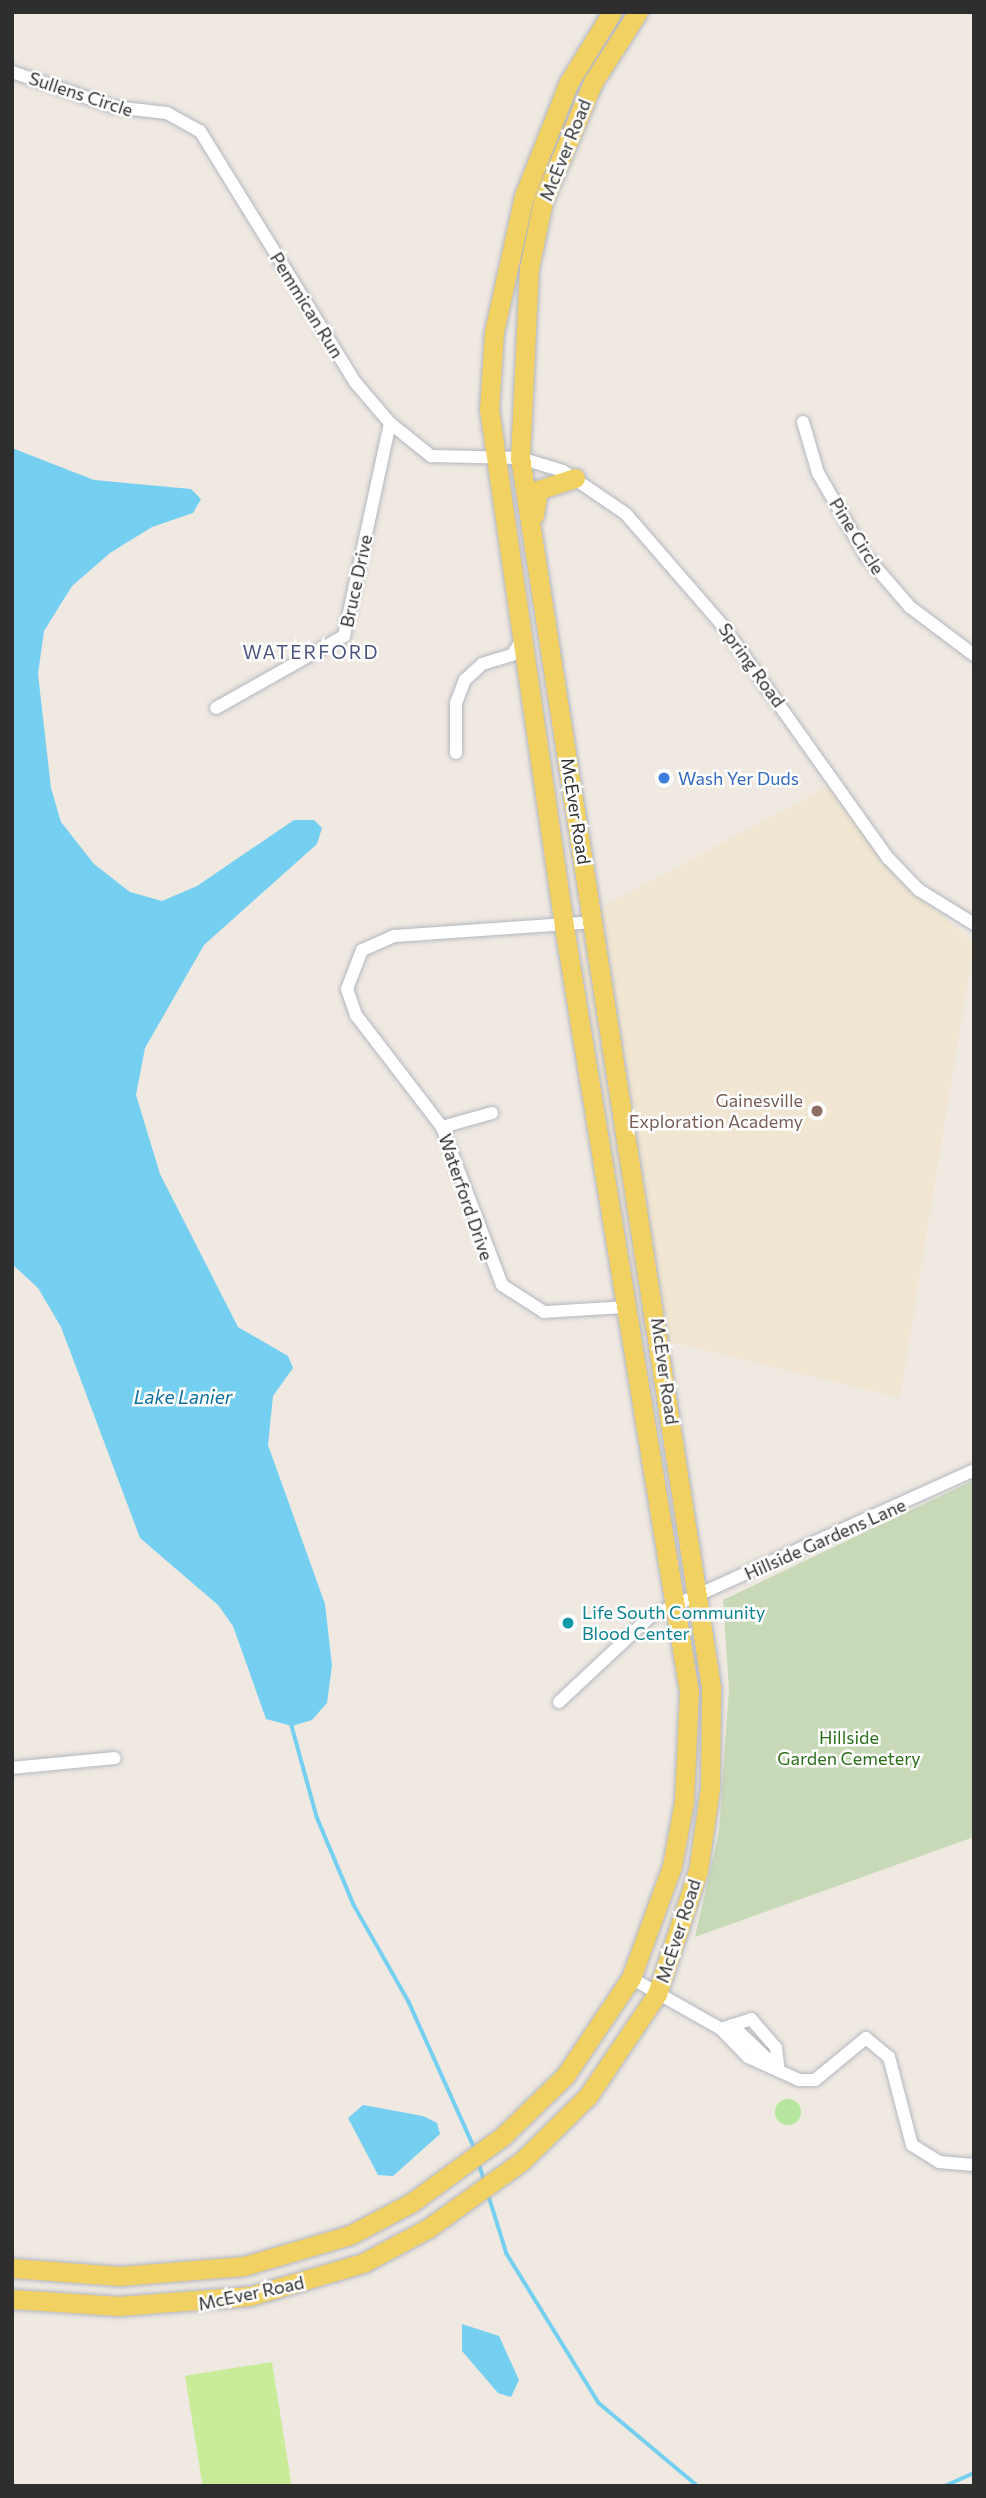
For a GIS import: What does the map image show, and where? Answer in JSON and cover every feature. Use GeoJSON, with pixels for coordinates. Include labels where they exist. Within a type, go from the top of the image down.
{"type":"FeatureCollection","features":[{"type":"Feature","properties":{"kind":"main road","name":"McEver Road"},"geometry":{"type":"LineString","coordinates":[[12,2268],[187,2275],[266,2261],[350,2235],[411,2203],[502,2137],[565,2076],[631,1978],[656,1922],[684,1801],[689,1692],[564,926],[523,640],[493,461],[490,370],[505,264],[545,136],[569,82],[612,12]]}},
{"type":"Feature","properties":{"kind":"main road","name":"McEver Road"},"geometry":{"type":"LineString","coordinates":[[12,2299],[189,2305],[250,2296],[363,2263],[427,2229],[522,2161],[588,2096],[657,1994],[698,1871],[710,1788],[712,1687],[595,922],[520,458],[529,268],[542,201],[593,82],[638,12]]}},
{"type":"Feature","properties":{"kind":"main road"},"geometry":{"type":"LineString","coordinates":[[542,606],[535,495],[545,484],[575,478]]}},
{"type":"Feature","properties":{"kind":"street","name":"Sullens Circle"},"geometry":{"type":"LineString","coordinates":[[12,72],[151,115]]}},
{"type":"Feature","properties":{"kind":"street","name":"Pemmican Run"},"geometry":{"type":"LineString","coordinates":[[151,115],[167,113],[186,121],[213,148],[275,258],[355,382],[390,423],[431,456],[493,461]]}},
{"type":"Feature","properties":{"kind":"street","name":"Pine Circle"},"geometry":{"type":"LineString","coordinates":[[803,422],[818,473],[866,556],[910,607],[974,655]]}},
{"type":"Feature","properties":{"kind":"street","name":"Bruce Drive"},"geometry":{"type":"LineString","coordinates":[[216,708],[344,636],[390,423]]}},
{"type":"Feature","properties":{"kind":"street","name":"Spring Road"},"geometry":{"type":"LineString","coordinates":[[493,461],[520,458],[575,478],[626,514],[676,565],[888,858],[919,890],[974,924]]}},
{"type":"Feature","properties":{"kind":"street"},"geometry":{"type":"LineString","coordinates":[[456,753],[456,703],[465,680],[482,664],[512,655],[523,640]]}},
{"type":"Feature","properties":{"kind":"street","name":"Waterford Drive"},"geometry":{"type":"LineString","coordinates":[[595,922],[394,936],[353,960],[347,989],[356,1015],[442,1127],[502,1284],[544,1312],[626,1307]]}},
{"type":"Feature","properties":{"kind":"street"},"geometry":{"type":"LineString","coordinates":[[442,1127],[492,1113]]}},
{"type":"Feature","properties":{"kind":"street","name":"Hillside Gardens Lane"},"geometry":{"type":"LineString","coordinates":[[559,1702],[651,1616],[974,1470]]}},
{"type":"Feature","properties":{"kind":"street"},"geometry":{"type":"LineString","coordinates":[[12,1768],[115,1758]]}},
{"type":"Feature","properties":{"kind":"street"},"geometry":{"type":"LineString","coordinates":[[631,1978],[657,1994],[727,2027],[779,2071],[815,2080],[866,2038],[889,2057],[912,2145],[939,2162],[974,2165]]}},
{"type":"Feature","properties":{"kind":"street"},"geometry":{"type":"LineString","coordinates":[[727,2027],[751,2019],[775,2048],[779,2071]]}},
{"type":"Feature","properties":{"kind":"shaded area"},"geometry":{"type":"Polygon","coordinates":[[[833,784],[897,878],[974,943],[900,1398],[639,1334],[576,921],[833,784]]]}},
{"type":"Feature","properties":{"kind":"green space","name":"Hillside Garden Cemetery"},"geometry":{"type":"Polygon","coordinates":[[[974,1480],[974,1837],[695,1937],[719,1832],[729,1689],[723,1600],[974,1480]]]}},
{"type":"Feature","properties":{"kind":"green space"},"geometry":{"type":"Polygon","coordinates":[[[788,2099],[797,2103],[801,2112],[797,2121],[788,2125],[779,2121],[775,2112],[779,2103],[788,2099]]]}},
{"type":"Feature","properties":{"kind":"green space"},"geometry":{"type":"Polygon","coordinates":[[[272,2362],[292,2485],[203,2486],[185,2376],[272,2362]]]}},
{"type":"Feature","properties":{"kind":"water","name":"Lake Lanier"},"geometry":{"type":"Polygon","coordinates":[[[12,448],[94,480],[191,489],[201,499],[193,513],[152,527],[110,553],[72,586],[44,631],[38,674],[51,788],[61,822],[94,864],[130,892],[162,901],[197,886],[294,820],[314,820],[322,828],[317,844],[204,945],[145,1048],[136,1095],[160,1174],[238,1327],[288,1356],[293,1368],[273,1396],[268,1445],[325,1604],[332,1665],[327,1703],[312,1720],[292,1726],[266,1719],[233,1626],[218,1605],[140,1538],[61,1327],[38,1288],[12,1264],[12,448]]]}},
{"type":"Feature","properties":{"kind":"water"},"geometry":{"type":"Polygon","coordinates":[[[363,2105],[423,2116],[437,2123],[440,2134],[393,2176],[378,2175],[348,2118],[363,2105]]]}},
{"type":"Feature","properties":{"kind":"water"},"geometry":{"type":"Polygon","coordinates":[[[462,2324],[499,2336],[519,2380],[511,2397],[498,2393],[462,2351],[462,2324]]]}},
{"type":"Feature","properties":{"kind":"waterway"},"geometry":{"type":"LineString","coordinates":[[292,1726],[317,1817],[354,1905],[409,2002],[475,2149]]}},
{"type":"Feature","properties":{"kind":"waterway"},"geometry":{"type":"LineString","coordinates":[[479,2163],[484,2179]]}},
{"type":"Feature","properties":{"kind":"waterway"},"geometry":{"type":"LineString","coordinates":[[488,2193],[507,2254],[599,2403],[698,2486]]}},
{"type":"Feature","properties":{"kind":"waterway"},"geometry":{"type":"LineString","coordinates":[[945,2486],[974,2473]]}},
{"type":"Feature","properties":{"kind":"place","name":"Wash Yer Duds"},"geometry":{"type":"Point","coordinates":[664,778]}},
{"type":"Feature","properties":{"kind":"place","name":"Gainesville Exploration Academy"},"geometry":{"type":"Point","coordinates":[817,1111]}},
{"type":"Feature","properties":{"kind":"place","name":"Life South Community Blood Center"},"geometry":{"type":"Point","coordinates":[568,1623]}},
{"type":"Feature","properties":{"kind":"district","name":"WATERFORD"},"geometry":{"type":"Point","coordinates":[311,652]}}]}
